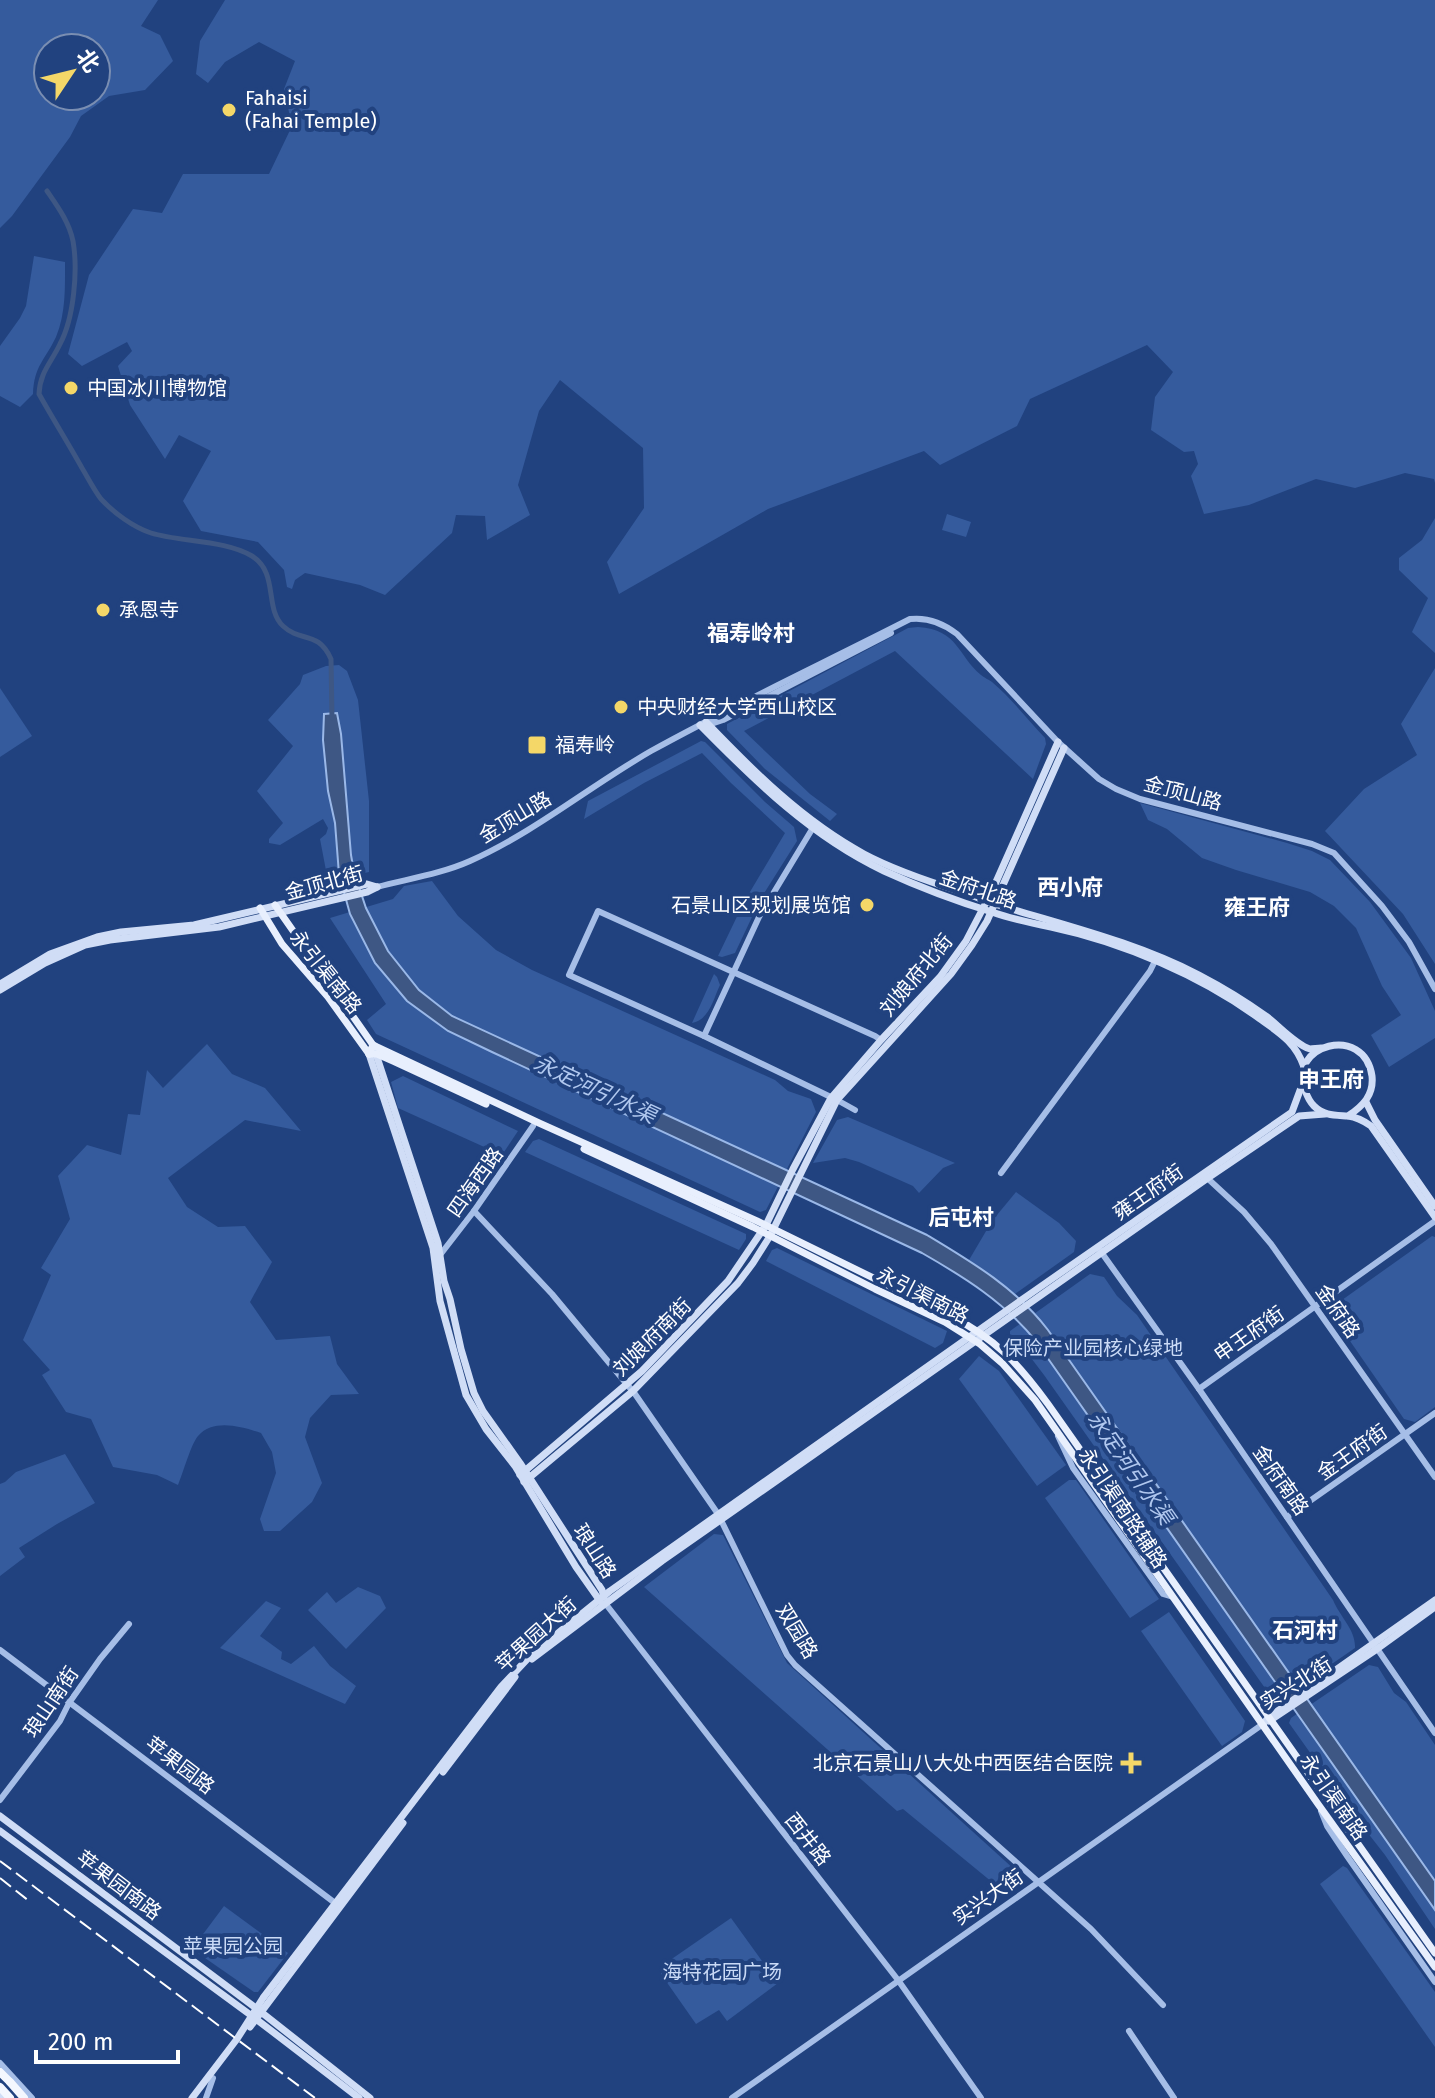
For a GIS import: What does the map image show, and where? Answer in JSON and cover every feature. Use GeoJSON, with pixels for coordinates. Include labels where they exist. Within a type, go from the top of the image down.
{"type":"FeatureCollection","features":[{"type":"Feature","properties":{"kind":"highway"},"geometry":{"type":"LineString","coordinates":[[0,2074],[28,2098]]}},
{"type":"Feature","properties":{"kind":"highway"},"geometry":{"type":"LineString","coordinates":[[0,2087],[10,2098]]}},
{"type":"Feature","properties":{"kind":"main road","name":"金府北路"},"geometry":{"type":"LineString","coordinates":[[705,724],[836,845],[884,871],[918,885],[1156,958],[1202,976],[1268,1017],[1300,1043],[1311,1049],[1321,1048]]}},
{"type":"Feature","properties":{"kind":"main road","name":"刘娘府北街"},"geometry":{"type":"LineString","coordinates":[[834,1099],[959,964],[1025,832],[1061,745]]}},
{"type":"Feature","properties":{"kind":"main road","name":"金顶北街"},"geometry":{"type":"LineString","coordinates":[[0,990],[45,963],[85,945],[205,929],[277,908],[377,887]]}},
{"type":"Feature","properties":{"kind":"main road","name":"刘娘府北街"},"geometry":{"type":"LineString","coordinates":[[783,1199],[834,1099],[881,1040],[949,967],[989,907]]}},
{"type":"Feature","properties":{"kind":"main road","name":"永引渠南路"},"geometry":{"type":"LineString","coordinates":[[277,908],[373,1045],[982,1333],[1011,1357],[1435,1953]]}},
{"type":"Feature","properties":{"kind":"main road","name":"金顶北街"},"geometry":{"type":"LineString","coordinates":[[0,984],[50,954],[87,940],[121,932],[188,926],[262,912]]}},
{"type":"Feature","properties":{"kind":"main road","name":"永引渠南路"},"geometry":{"type":"LineString","coordinates":[[262,912],[291,957],[328,997],[373,1054],[768,1230],[875,1289],[945,1322],[974,1339],[1002,1363],[1019,1380],[1173,1597],[1268,1720],[1318,1804],[1435,1967]]}},
{"type":"Feature","properties":{"kind":"main road","name":"金府北路"},"geometry":{"type":"LineString","coordinates":[[1156,958],[1247,1009],[1288,1040],[1298,1051],[1304,1067]]}},
{"type":"Feature","properties":{"kind":"main road"},"geometry":{"type":"LineString","coordinates":[[373,1045],[373,1054]]}},
{"type":"Feature","properties":{"kind":"main road"},"geometry":{"type":"LineString","coordinates":[[1348,1116],[1366,1102],[1372,1080],[1369,1065],[1364,1057],[1346,1045],[1321,1048],[1311,1056],[1302,1071],[1302,1085],[1314,1106],[1325,1114],[1360,1119],[1371,1126],[1435,1219]]}},
{"type":"Feature","properties":{"kind":"main road","name":"琅山路"},"geometry":{"type":"LineString","coordinates":[[373,1054],[440,1255],[474,1393],[602,1600]]}},
{"type":"Feature","properties":{"kind":"main road","name":"琅山路"},"geometry":{"type":"LineString","coordinates":[[373,1054],[433,1248],[440,1301],[466,1395],[486,1429],[525,1477]]}},
{"type":"Feature","properties":{"kind":"main road","name":"雍王府街"},"geometry":{"type":"LineString","coordinates":[[1001,1320],[1292,1112],[1302,1085]]}},
{"type":"Feature","properties":{"kind":"main road"},"geometry":{"type":"LineString","coordinates":[[1366,1102],[1375,1120],[1435,1206]]}},
{"type":"Feature","properties":{"kind":"main road","name":"雍王府街"},"geometry":{"type":"LineString","coordinates":[[1206,1176],[1299,1116],[1325,1114]]}},
{"type":"Feature","properties":{"kind":"main road","name":"刘娘府南街"},"geometry":{"type":"LineString","coordinates":[[525,1477],[630,1388],[728,1281],[768,1230],[783,1199]]}},
{"type":"Feature","properties":{"kind":"main road","name":"苹果园大街"},"geometry":{"type":"LineString","coordinates":[[257,2014],[512,1673],[531,1655],[602,1600],[1001,1320]]}},
{"type":"Feature","properties":{"kind":"main road","name":"实兴北街"},"geometry":{"type":"LineString","coordinates":[[1376,1646],[1435,1600]]}},
{"type":"Feature","properties":{"kind":"main road","name":"实兴北街"},"geometry":{"type":"LineString","coordinates":[[1268,1720],[1435,1607]]}},
{"type":"Feature","properties":{"kind":"main road","name":"苹果园南路"},"geometry":{"type":"LineString","coordinates":[[0,1816],[370,2098]]}},
{"type":"Feature","properties":{"kind":"main road","name":"苹果园南路"},"geometry":{"type":"LineString","coordinates":[[0,1831],[257,2014],[359,2098]]}},
{"type":"Feature","properties":{"kind":"main road"},"geometry":{"type":"LineString","coordinates":[[195,2098],[213,2078],[257,2014]]}},
{"type":"Feature","properties":{"kind":"main road"},"geometry":{"type":"LineString","coordinates":[[195,2098],[257,2014]]}},
{"type":"Feature","properties":{"kind":"street","name":"金顶山路"},"geometry":{"type":"LineString","coordinates":[[377,887],[467,863],[521,835],[625,767],[705,724],[737,713],[918,618],[943,625],[957,634],[1061,745],[1099,779],[1134,797],[1312,844],[1334,853],[1392,919],[1435,989]]}},
{"type":"Feature","properties":{"kind":"street"},"geometry":{"type":"LineString","coordinates":[[704,1036],[770,897],[815,826]]}},
{"type":"Feature","properties":{"kind":"street"},"geometry":{"type":"LineString","coordinates":[[855,1110],[704,1036],[569,975],[598,911],[881,1040]]}},
{"type":"Feature","properties":{"kind":"street"},"geometry":{"type":"LineString","coordinates":[[1001,1173],[1150,971],[1156,958]]}},
{"type":"Feature","properties":{"kind":"street","name":"四海西路"},"geometry":{"type":"LineString","coordinates":[[440,1255],[533,1126]]}},
{"type":"Feature","properties":{"kind":"street","name":"金府路"},"geometry":{"type":"LineString","coordinates":[[1206,1176],[1244,1212],[1271,1244],[1435,1477]]}},
{"type":"Feature","properties":{"kind":"street","name":"双园路"},"geometry":{"type":"LineString","coordinates":[[474,1211],[552,1294],[630,1388],[719,1517],[787,1655],[795,1665],[1091,1929],[1163,2005]]}},
{"type":"Feature","properties":{"kind":"street","name":"申王府街"},"geometry":{"type":"LineString","coordinates":[[1199,1389],[1435,1219]]}},
{"type":"Feature","properties":{"kind":"street","name":"金府南路"},"geometry":{"type":"LineString","coordinates":[[1100,1250],[1435,1733]]}},
{"type":"Feature","properties":{"kind":"street","name":"金王府街"},"geometry":{"type":"LineString","coordinates":[[1287,1517],[1435,1413]]}},
{"type":"Feature","properties":{"kind":"street","name":"西井路"},"geometry":{"type":"LineString","coordinates":[[602,1600],[898,1980],[981,2098]]}},
{"type":"Feature","properties":{"kind":"street","name":"琅山南街"},"geometry":{"type":"LineString","coordinates":[[0,1800],[60,1721],[100,1659],[129,1624]]}},
{"type":"Feature","properties":{"kind":"street","name":"苹果园路"},"geometry":{"type":"LineString","coordinates":[[0,1650],[337,1905]]}},
{"type":"Feature","properties":{"kind":"street","name":"实兴大街"},"geometry":{"type":"LineString","coordinates":[[732,2098],[1268,1720]]}},
{"type":"Feature","properties":{"kind":"street"},"geometry":{"type":"LineString","coordinates":[[1318,1804],[1327,1826],[1435,1982]]}},
{"type":"Feature","properties":{"kind":"street"},"geometry":{"type":"LineString","coordinates":[[1347,1856],[1358,1860]]}},
{"type":"Feature","properties":{"kind":"street"},"geometry":{"type":"LineString","coordinates":[[1129,2031],[1174,2098]]}},
{"type":"Feature","properties":{"kind":"street"},"geometry":{"type":"LineString","coordinates":[[0,2063],[28,2098]]}},
{"type":"Feature","properties":{"kind":"street"},"geometry":{"type":"LineString","coordinates":[[206,2098],[213,2078]]}},
{"type":"Feature","properties":{"kind":"green space"},"geometry":{"type":"Polygon","coordinates":[[[0,0],[158,0],[141,26],[160,35],[173,61],[145,90],[112,96],[112,32],[32,32],[32,112],[87,112],[12,216],[0,228],[0,0]]]}},
{"type":"Feature","properties":{"kind":"green space"},"geometry":{"type":"Polygon","coordinates":[[[225,0],[1435,0],[1435,483],[1434,479],[1405,473],[1355,488],[1316,479],[1249,505],[1204,514],[1191,476],[1198,464],[1194,451],[1184,452],[1151,430],[1155,397],[1173,372],[1147,345],[1030,399],[1017,426],[940,465],[924,451],[768,509],[619,594],[607,562],[644,508],[643,448],[560,380],[539,411],[518,485],[530,515],[487,540],[485,516],[456,515],[452,533],[385,595],[360,585],[305,573],[295,580],[292,589],[287,587],[284,570],[258,542],[201,531],[183,501],[211,451],[179,435],[165,459],[130,405],[118,366],[132,351],[127,342],[82,366],[68,354],[89,275],[133,209],[162,213],[183,174],[269,174],[292,126],[284,89],[295,61],[259,42],[225,62],[208,83],[196,74],[200,41],[225,0]]]}},
{"type":"Feature","properties":{"kind":"green space"},"geometry":{"type":"Polygon","coordinates":[[[34,256],[65,262],[64,300],[62,319],[38,370],[33,394],[20,407],[0,396],[0,346],[26,306],[34,256]]]}},
{"type":"Feature","properties":{"kind":"green space"},"geometry":{"type":"Polygon","coordinates":[[[947,514],[971,522],[966,537],[942,530],[947,514]]]}},
{"type":"Feature","properties":{"kind":"green space"},"geometry":{"type":"Polygon","coordinates":[[[1435,518],[1435,653],[1412,632],[1428,598],[1399,570],[1399,558],[1422,540],[1435,518]]]}},
{"type":"Feature","properties":{"kind":"green space"},"geometry":{"type":"Polygon","coordinates":[[[918,627],[950,638],[973,667],[1006,695],[1045,738],[1046,744],[1033,779],[895,651],[744,731],[810,794],[837,814],[830,821],[765,769],[727,730],[727,724],[908,628],[918,627]]]}},
{"type":"Feature","properties":{"kind":"green space"},"geometry":{"type":"Polygon","coordinates":[[[339,665],[347,671],[358,700],[369,801],[369,872],[328,881],[320,839],[328,828],[323,819],[280,845],[269,843],[283,823],[257,791],[293,746],[268,720],[300,684],[303,675],[326,666],[339,665]]]}},
{"type":"Feature","properties":{"kind":"green space"},"geometry":{"type":"Polygon","coordinates":[[[1435,668],[1435,964],[1403,914],[1325,831],[1364,789],[1417,755],[1401,724],[1435,668]]]}},
{"type":"Feature","properties":{"kind":"green space"},"geometry":{"type":"Polygon","coordinates":[[[0,688],[32,736],[0,757],[0,688]]]}},
{"type":"Feature","properties":{"kind":"green space"},"geometry":{"type":"Polygon","coordinates":[[[701,741],[794,827],[797,841],[761,898],[735,953],[722,957],[718,956],[744,902],[785,833],[702,753],[584,819],[588,801],[701,741]]]}},
{"type":"Feature","properties":{"kind":"green space"},"geometry":{"type":"Polygon","coordinates":[[[1140,803],[1287,843],[1330,860],[1370,902],[1411,958],[1435,1011],[1435,1038],[1389,1067],[1371,1035],[1401,1015],[1382,986],[1356,928],[1334,906],[1310,892],[1202,858],[1167,829],[1148,820],[1140,803]]]}},
{"type":"Feature","properties":{"kind":"green space"},"geometry":{"type":"Polygon","coordinates":[[[432,881],[458,916],[496,950],[532,970],[811,1099],[816,1112],[766,1210],[760,1212],[376,1034],[367,1020],[386,1004],[330,918],[393,899],[404,886],[432,881]]]}},
{"type":"Feature","properties":{"kind":"green space"},"geometry":{"type":"Polygon","coordinates":[[[714,974],[720,985],[713,1003],[703,1018],[692,1023],[714,974]]]}},
{"type":"Feature","properties":{"kind":"green space"},"geometry":{"type":"Polygon","coordinates":[[[207,1044],[232,1074],[265,1088],[301,1131],[245,1120],[168,1178],[187,1207],[218,1227],[245,1226],[272,1262],[250,1302],[276,1340],[330,1336],[337,1364],[359,1394],[331,1395],[310,1418],[305,1437],[322,1483],[312,1502],[280,1531],[264,1531],[260,1519],[276,1473],[272,1452],[261,1433],[228,1426],[205,1430],[193,1445],[178,1485],[157,1475],[113,1467],[91,1419],[66,1412],[42,1375],[50,1370],[23,1340],[51,1275],[41,1268],[70,1219],[58,1176],[87,1145],[121,1155],[128,1114],[140,1115],[147,1070],[163,1088],[207,1044]]]}},
{"type":"Feature","properties":{"kind":"green space"},"geometry":{"type":"Polygon","coordinates":[[[403,1076],[518,1131],[502,1155],[398,1108],[391,1082],[403,1076]]]}},
{"type":"Feature","properties":{"kind":"green space"},"geometry":{"type":"Polygon","coordinates":[[[848,1117],[955,1163],[943,1168],[919,1193],[913,1186],[845,1158],[813,1163],[837,1120],[848,1117]]]}},
{"type":"Feature","properties":{"kind":"green space"},"geometry":{"type":"Polygon","coordinates":[[[539,1139],[746,1234],[746,1239],[739,1250],[525,1152],[533,1141],[539,1139]]]}},
{"type":"Feature","properties":{"kind":"green space"},"geometry":{"type":"Polygon","coordinates":[[[1016,1192],[1059,1223],[1076,1241],[1074,1252],[1015,1294],[969,1260],[992,1221],[1016,1192]]]}},
{"type":"Feature","properties":{"kind":"green space"},"geometry":{"type":"Polygon","coordinates":[[[1432,1236],[1435,1237],[1435,1407],[1415,1422],[1404,1419],[1332,1315],[1335,1305],[1432,1236]]]}},
{"type":"Feature","properties":{"kind":"green space"},"geometry":{"type":"Polygon","coordinates":[[[777,1248],[947,1331],[943,1343],[935,1348],[766,1261],[772,1250],[777,1248]]]}},
{"type":"Feature","properties":{"kind":"green space","name":"保险产业园核心绿地"},"geometry":{"type":"Polygon","coordinates":[[[1090,1274],[1104,1277],[1117,1296],[1137,1315],[1333,1600],[1353,1635],[1355,1648],[1278,1701],[1272,1698],[1044,1375],[1028,1354],[1010,1338],[1010,1331],[1090,1274]]]}},
{"type":"Feature","properties":{"kind":"green space"},"geometry":{"type":"Polygon","coordinates":[[[979,1356],[999,1371],[1066,1465],[1037,1486],[959,1379],[979,1356]]]}},
{"type":"Feature","properties":{"kind":"green space"},"geometry":{"type":"Polygon","coordinates":[[[65,1454],[95,1503],[19,1548],[25,1557],[0,1576],[0,1484],[16,1472],[65,1454]]]}},
{"type":"Feature","properties":{"kind":"green space"},"geometry":{"type":"Polygon","coordinates":[[[1069,1480],[1076,1480],[1159,1599],[1130,1618],[1045,1498],[1069,1480]]]}},
{"type":"Feature","properties":{"kind":"green space"},"geometry":{"type":"Polygon","coordinates":[[[714,1534],[723,1535],[787,1663],[1027,1881],[1009,1896],[903,1809],[897,1811],[644,1587],[714,1534]]]}},
{"type":"Feature","properties":{"kind":"green space"},"geometry":{"type":"Polygon","coordinates":[[[358,1587],[380,1596],[386,1608],[346,1649],[308,1610],[327,1592],[336,1603],[358,1587]]]}},
{"type":"Feature","properties":{"kind":"green space"},"geometry":{"type":"Polygon","coordinates":[[[266,1601],[281,1608],[260,1636],[282,1652],[281,1659],[291,1664],[314,1646],[330,1666],[356,1686],[345,1704],[220,1648],[266,1601]]]}},
{"type":"Feature","properties":{"kind":"green space"},"geometry":{"type":"Polygon","coordinates":[[[1169,1612],[1245,1721],[1242,1732],[1222,1746],[1141,1631],[1169,1612]]]}},
{"type":"Feature","properties":{"kind":"green space"},"geometry":{"type":"Polygon","coordinates":[[[1369,1665],[1378,1667],[1394,1693],[1406,1702],[1435,1745],[1435,1929],[1289,1723],[1291,1718],[1369,1665]]]}},
{"type":"Feature","properties":{"kind":"green space"},"geometry":{"type":"Polygon","coordinates":[[[1343,1866],[1435,1992],[1435,2047],[1320,1884],[1343,1866]]]}},
{"type":"Feature","properties":{"kind":"green space","name":"苹果园公园"},"geometry":{"type":"Polygon","coordinates":[[[224,1906],[288,1953],[258,1992],[192,1949],[224,1906]]]}},
{"type":"Feature","properties":{"kind":"green space","name":"海特花园广场"},"geometry":{"type":"Polygon","coordinates":[[[731,1918],[778,1983],[727,2021],[719,2010],[696,2024],[661,1974],[663,1965],[731,1918]]]}},
{"type":"Feature","properties":{"kind":"water"},"geometry":{"type":"Polygon","coordinates":[[[337,713],[354,872],[366,908],[388,951],[419,990],[452,1016],[927,1235],[977,1266],[1022,1301],[1048,1330],[1435,1881],[1435,1910],[1035,1340],[997,1302],[922,1253],[448,1031],[407,1001],[375,963],[350,914],[339,874],[323,740],[324,714],[337,713]]]}},
{"type":"Feature","properties":{"kind":"waterway","name":"永定河引水渠"},"geometry":{"type":"LineString","coordinates":[[47,191],[71,234],[75,279],[69,321],[44,374],[39,394],[96,492],[118,514],[151,533],[229,547],[252,556],[260,563],[269,581],[277,619],[290,631],[321,644],[331,659],[332,718]]}},
{"type":"Feature","properties":{"kind":"railway"},"geometry":{"type":"LineString","coordinates":[[0,1861],[315,2098]]}},
{"type":"Feature","properties":{"kind":"railway"},"geometry":{"type":"LineString","coordinates":[[0,1878],[29,1901]]}},
{"type":"Feature","properties":{"kind":"place","name":"Fahaisi (Fahai Temple)"},"geometry":{"type":"Point","coordinates":[229,110]}},
{"type":"Feature","properties":{"kind":"place","name":"中国冰川博物馆"},"geometry":{"type":"Point","coordinates":[71,388]}},
{"type":"Feature","properties":{"kind":"place","name":"承恩寺"},"geometry":{"type":"Point","coordinates":[103,610]}},
{"type":"Feature","properties":{"kind":"place","name":"中央财经大学西山校区"},"geometry":{"type":"Point","coordinates":[621,707]}},
{"type":"Feature","properties":{"kind":"place","name":"福寿岭"},"geometry":{"type":"Point","coordinates":[537,745]}},
{"type":"Feature","properties":{"kind":"place","name":"石景山区规划展览馆"},"geometry":{"type":"Point","coordinates":[867,905]}},
{"type":"Feature","properties":{"kind":"place","name":"北京石景山八大处中西医结合医院"},"geometry":{"type":"Point","coordinates":[1131,1763]}},
{"type":"Feature","properties":{"kind":"district","name":"福寿岭村"},"geometry":{"type":"Point","coordinates":[751,633]}},
{"type":"Feature","properties":{"kind":"district","name":"西小府"},"geometry":{"type":"Point","coordinates":[1070,887]}},
{"type":"Feature","properties":{"kind":"district","name":"雍王府"},"geometry":{"type":"Point","coordinates":[1257,907]}},
{"type":"Feature","properties":{"kind":"district","name":"申王府"},"geometry":{"type":"Point","coordinates":[1331,1079]}},
{"type":"Feature","properties":{"kind":"district","name":"后屯村"},"geometry":{"type":"Point","coordinates":[961,1217]}},
{"type":"Feature","properties":{"kind":"district","name":"石河村"},"geometry":{"type":"Point","coordinates":[1305,1630]}}]}
